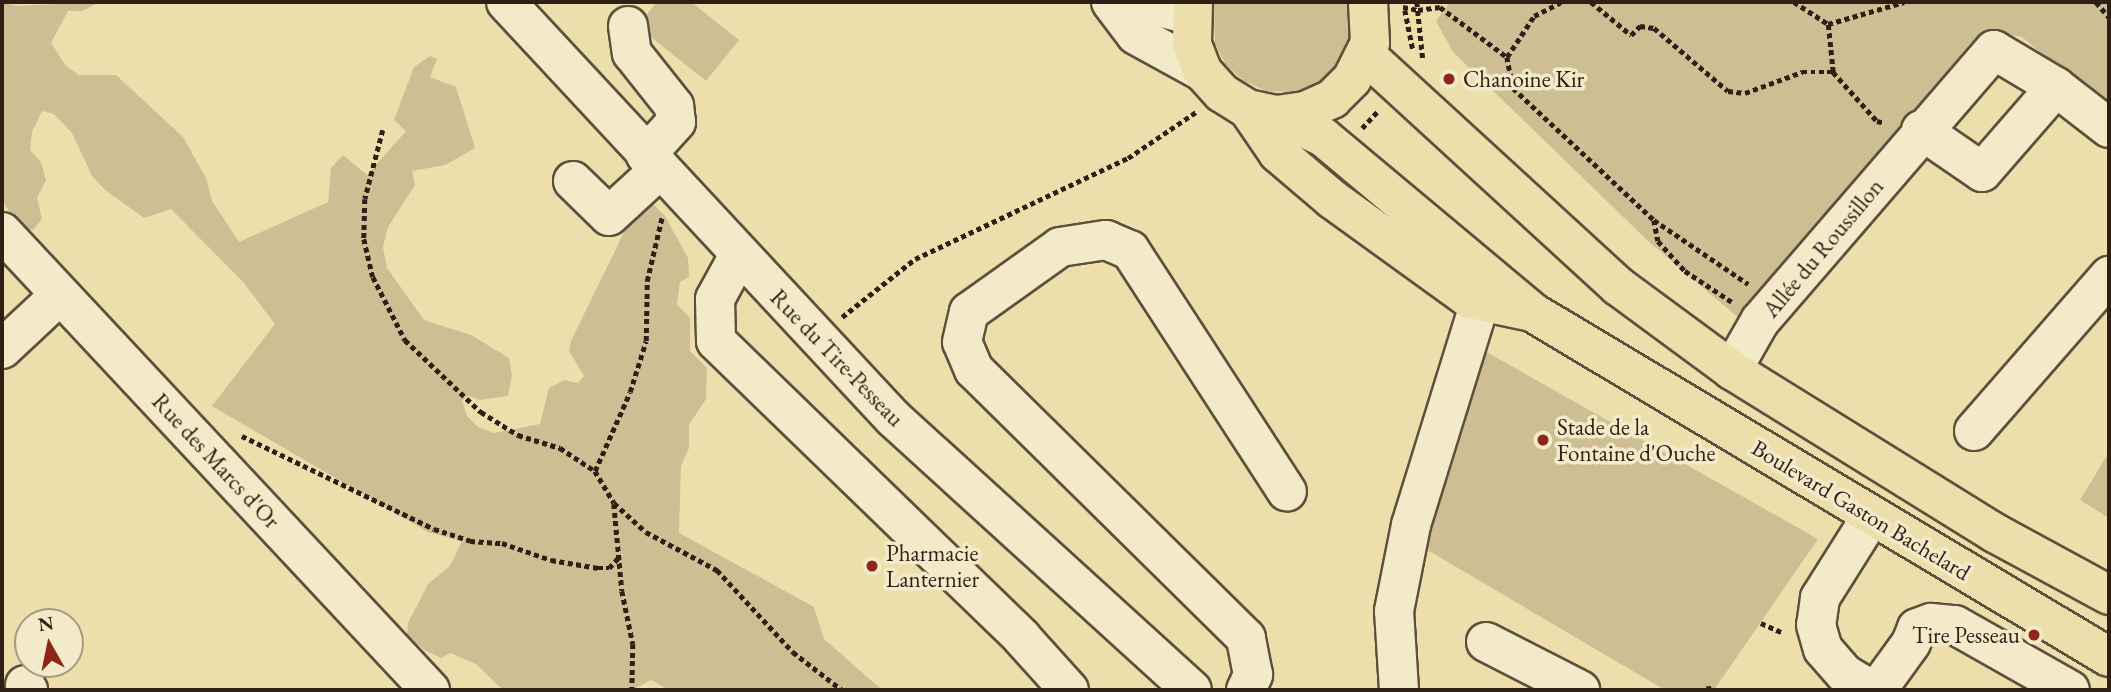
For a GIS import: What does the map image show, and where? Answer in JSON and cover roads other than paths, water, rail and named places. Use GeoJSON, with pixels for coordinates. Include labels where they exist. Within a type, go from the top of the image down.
{"type":"FeatureCollection","features":[{"type":"Feature","properties":{"kind":"main road"},"geometry":{"type":"LineString","coordinates":[[1238,97],[1305,111],[1332,99],[1352,79],[1366,55],[1368,2]]}},
{"type":"Feature","properties":{"kind":"main road"},"geometry":{"type":"LineString","coordinates":[[1191,9],[1192,44],[1238,97],[1278,153],[1332,199],[1470,299],[1532,312]]}},
{"type":"Feature","properties":{"kind":"main road"},"geometry":{"type":"LineString","coordinates":[[1366,55],[1618,286],[1732,370],[1995,533],[2109,595]]}},
{"type":"Feature","properties":{"kind":"main road","name":"Boulevard Gaston Bachelard"},"geometry":{"type":"LineString","coordinates":[[1238,97],[1323,137],[1532,312],[2109,657]]}},
{"type":"Feature","properties":{"kind":"street","name":"Rue du Tire-Pesseau"},"geometry":{"type":"LineString","coordinates":[[506,2],[893,418],[1192,690]]}},
{"type":"Feature","properties":{"kind":"street","name":"Boulevard Gaston Bachelard"},"geometry":{"type":"LineString","coordinates":[[1111,2],[1136,35],[1238,97]]}},
{"type":"Feature","properties":{"kind":"street"},"geometry":{"type":"LineString","coordinates":[[1139,2],[1191,9]]}},
{"type":"Feature","properties":{"kind":"street"},"geometry":{"type":"LineString","coordinates":[[573,181],[609,216],[662,172],[676,122],[674,106],[632,53],[628,26]]}},
{"type":"Feature","properties":{"kind":"street","name":"Allée du Roussillon"},"geometry":{"type":"LineString","coordinates":[[1732,370],[1768,312],[1921,130],[1994,50],[2056,87],[2109,128]]}},
{"type":"Feature","properties":{"kind":"street"},"geometry":{"type":"LineString","coordinates":[[1921,130],[1982,172],[2056,87]]}},
{"type":"Feature","properties":{"kind":"street","name":"Rue des Marcs d'Or"},"geometry":{"type":"LineString","coordinates":[[2,232],[429,690]]}},
{"type":"Feature","properties":{"kind":"street"},"geometry":{"type":"LineString","coordinates":[[1246,690],[1253,675],[1245,638],[974,370],[962,342],[969,312],[1060,247],[1106,240],[1130,250],[1287,492]]}},
{"type":"Feature","properties":{"kind":"street"},"geometry":{"type":"LineString","coordinates":[[740,255],[715,299],[716,341],[1022,638],[1069,690]]}},
{"type":"Feature","properties":{"kind":"street"},"geometry":{"type":"LineString","coordinates":[[1974,431],[2109,276]]}},
{"type":"Feature","properties":{"kind":"street"},"geometry":{"type":"LineString","coordinates":[[2,349],[61,295]]}},
{"type":"Feature","properties":{"kind":"street"},"geometry":{"type":"LineString","coordinates":[[1399,690],[1394,611],[1411,525],[1480,302]]}},
{"type":"Feature","properties":{"kind":"street"},"geometry":{"type":"LineString","coordinates":[[1871,517],[1820,598],[1816,625],[1822,649],[1844,674],[1874,690],[1912,643],[1917,628],[1931,623],[1955,625],[2070,690]]}},
{"type":"Feature","properties":{"kind":"street"},"geometry":{"type":"LineString","coordinates":[[1486,642],[1580,690]]}},
{"type":"Feature","properties":{"kind":"place","name":"Chanoine Kir"},"geometry":{"type":"Point","coordinates":[1449,79]}},
{"type":"Feature","properties":{"kind":"place","name":"Stade de la Fontaine d'Ouche"},"geometry":{"type":"Point","coordinates":[1543,440]}},
{"type":"Feature","properties":{"kind":"place","name":"Pharmacie Lanternier"},"geometry":{"type":"Point","coordinates":[872,566]}},
{"type":"Feature","properties":{"kind":"place","name":"Tire Pesseau"},"geometry":{"type":"Point","coordinates":[2034,635]}}]}
